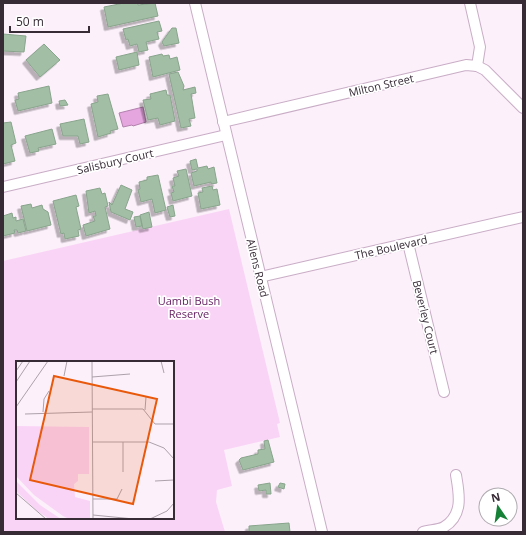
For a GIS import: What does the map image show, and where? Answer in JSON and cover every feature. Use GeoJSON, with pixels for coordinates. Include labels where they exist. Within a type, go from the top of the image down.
{"type":"FeatureCollection","features":[{"type":"Feature","properties":{"kind":"street","name":"Allens Road"},"geometry":{"type":"LineString","coordinates":[[195,3],[322,532]]}},
{"type":"Feature","properties":{"kind":"street"},"geometry":{"type":"LineString","coordinates":[[470,3],[480,47],[477,66],[485,70],[523,108]]}},
{"type":"Feature","properties":{"kind":"street","name":"Milton Street"},"geometry":{"type":"LineString","coordinates":[[223,122],[466,65],[477,66]]}},
{"type":"Feature","properties":{"kind":"street","name":"Salisbury Court"},"geometry":{"type":"LineString","coordinates":[[3,187],[226,135]]}},
{"type":"Feature","properties":{"kind":"street","name":"The Boulevard"},"geometry":{"type":"LineString","coordinates":[[260,277],[523,217]]}},
{"type":"Feature","properties":{"kind":"street","name":"Beverley Court"},"geometry":{"type":"LineString","coordinates":[[408,243],[444,392]]}},
{"type":"Feature","properties":{"kind":"street"},"geometry":{"type":"LineString","coordinates":[[423,532],[444,527],[456,514],[460,497],[456,475]]}},
{"type":"Feature","properties":{"kind":"green space","name":"Uambi Bush Reserve"},"geometry":{"type":"Polygon","coordinates":[[[229,209],[280,423],[277,424],[280,437],[224,450],[232,486],[217,490],[216,502],[225,532],[3,532],[3,261],[229,209]]]}},
{"type":"Feature","properties":{"kind":"shaded area"},"geometry":{"type":"Polygon","coordinates":[[[143,107],[146,122],[123,127],[119,113],[143,107]]]}},
{"type":"Feature","properties":{"kind":"building"},"geometry":{"type":"Polygon","coordinates":[[[124,3],[138,3],[138,5],[155,3],[158,16],[108,27],[104,7],[124,3]]]}},
{"type":"Feature","properties":{"kind":"building"},"geometry":{"type":"Polygon","coordinates":[[[159,21],[162,31],[157,32],[159,39],[146,42],[148,50],[139,52],[137,44],[130,46],[128,39],[126,40],[123,29],[159,21]]]}},
{"type":"Feature","properties":{"kind":"building"},"geometry":{"type":"Polygon","coordinates":[[[172,28],[176,28],[179,43],[164,46],[162,42],[172,28]]]}},
{"type":"Feature","properties":{"kind":"building"},"geometry":{"type":"Polygon","coordinates":[[[3,34],[26,36],[24,52],[3,51],[3,34]]]}},
{"type":"Feature","properties":{"kind":"building"},"geometry":{"type":"Polygon","coordinates":[[[44,44],[60,60],[40,77],[26,60],[44,44]]]}},
{"type":"Feature","properties":{"kind":"building"},"geometry":{"type":"Polygon","coordinates":[[[137,52],[139,65],[119,70],[116,57],[137,52]]]}},
{"type":"Feature","properties":{"kind":"building"},"geometry":{"type":"Polygon","coordinates":[[[162,54],[163,56],[169,55],[170,59],[177,57],[180,70],[153,77],[149,57],[162,54]]]}},
{"type":"Feature","properties":{"kind":"building"},"geometry":{"type":"Polygon","coordinates":[[[178,72],[184,86],[183,90],[195,87],[196,93],[191,94],[195,118],[189,119],[191,126],[181,128],[169,74],[178,72]]]}},
{"type":"Feature","properties":{"kind":"building"},"geometry":{"type":"Polygon","coordinates":[[[49,86],[52,103],[18,111],[15,100],[19,99],[18,93],[49,86]]]}},
{"type":"Feature","properties":{"kind":"building"},"geometry":{"type":"Polygon","coordinates":[[[166,90],[167,95],[170,95],[175,121],[160,125],[158,118],[148,120],[143,100],[151,99],[150,94],[166,90]]]}},
{"type":"Feature","properties":{"kind":"building"},"geometry":{"type":"Polygon","coordinates":[[[108,94],[118,129],[98,137],[91,104],[98,102],[97,96],[108,94]]]}},
{"type":"Feature","properties":{"kind":"building"},"geometry":{"type":"Polygon","coordinates":[[[65,100],[68,105],[60,106],[59,101],[65,100]]]}},
{"type":"Feature","properties":{"kind":"building"},"geometry":{"type":"Polygon","coordinates":[[[84,119],[89,142],[80,144],[78,136],[63,136],[60,124],[84,119]]]}},
{"type":"Feature","properties":{"kind":"building"},"geometry":{"type":"Polygon","coordinates":[[[11,122],[16,143],[11,145],[15,161],[3,164],[3,123],[11,122]]]}},
{"type":"Feature","properties":{"kind":"building"},"geometry":{"type":"Polygon","coordinates":[[[52,129],[56,144],[38,148],[39,151],[30,153],[25,136],[52,129]]]}},
{"type":"Feature","properties":{"kind":"building"},"geometry":{"type":"Polygon","coordinates":[[[196,159],[198,168],[207,166],[208,169],[214,167],[217,183],[211,184],[211,182],[194,186],[191,173],[197,171],[197,169],[192,170],[190,161],[196,159]]]}},
{"type":"Feature","properties":{"kind":"building"},"geometry":{"type":"Polygon","coordinates":[[[186,169],[192,196],[173,201],[171,193],[174,192],[172,186],[175,186],[173,178],[179,176],[177,171],[186,169]]]}},
{"type":"Feature","properties":{"kind":"building"},"geometry":{"type":"Polygon","coordinates":[[[158,175],[166,210],[155,213],[152,199],[141,202],[138,190],[140,189],[139,182],[147,180],[147,177],[158,175]]]}},
{"type":"Feature","properties":{"kind":"building"},"geometry":{"type":"Polygon","coordinates":[[[121,185],[132,190],[125,209],[133,212],[130,220],[111,212],[109,202],[112,205],[121,185]]]}},
{"type":"Feature","properties":{"kind":"building"},"geometry":{"type":"Polygon","coordinates":[[[212,186],[213,190],[217,189],[220,205],[201,209],[198,193],[203,192],[202,188],[212,186]]]}},
{"type":"Feature","properties":{"kind":"building"},"geometry":{"type":"Polygon","coordinates":[[[100,188],[102,194],[105,193],[108,206],[105,207],[110,229],[86,236],[83,225],[95,221],[93,216],[96,216],[95,211],[89,213],[86,191],[100,188]]]}},
{"type":"Feature","properties":{"kind":"building"},"geometry":{"type":"Polygon","coordinates":[[[76,195],[79,206],[76,207],[81,229],[78,230],[79,236],[65,239],[64,233],[61,234],[53,201],[76,195]]]}},
{"type":"Feature","properties":{"kind":"building"},"geometry":{"type":"Polygon","coordinates":[[[31,204],[32,208],[42,205],[43,209],[48,212],[51,225],[27,231],[21,206],[31,204]]]}},
{"type":"Feature","properties":{"kind":"building"},"geometry":{"type":"Polygon","coordinates":[[[173,205],[175,216],[170,217],[167,207],[173,205]]]}},
{"type":"Feature","properties":{"kind":"building"},"geometry":{"type":"Polygon","coordinates":[[[149,212],[152,227],[143,229],[140,215],[149,212]]]}},
{"type":"Feature","properties":{"kind":"building"},"geometry":{"type":"Polygon","coordinates":[[[12,213],[13,218],[16,217],[16,221],[23,219],[26,231],[18,233],[17,230],[14,230],[15,233],[3,236],[3,216],[12,213]]]}},
{"type":"Feature","properties":{"kind":"building"},"geometry":{"type":"Polygon","coordinates":[[[140,216],[142,226],[136,227],[134,217],[140,216]]]}},
{"type":"Feature","properties":{"kind":"building"},"geometry":{"type":"Polygon","coordinates":[[[268,440],[274,462],[243,470],[239,460],[241,458],[258,454],[258,450],[265,449],[264,441],[268,440]]]}},
{"type":"Feature","properties":{"kind":"building"},"geometry":{"type":"Polygon","coordinates":[[[270,483],[271,494],[266,494],[266,490],[259,491],[258,485],[270,483]]]}},
{"type":"Feature","properties":{"kind":"building"},"geometry":{"type":"Polygon","coordinates":[[[280,483],[285,484],[284,489],[278,487],[280,483]]]}},
{"type":"Feature","properties":{"kind":"building"},"geometry":{"type":"Polygon","coordinates":[[[289,523],[290,532],[249,532],[249,526],[289,523]]]}}]}
